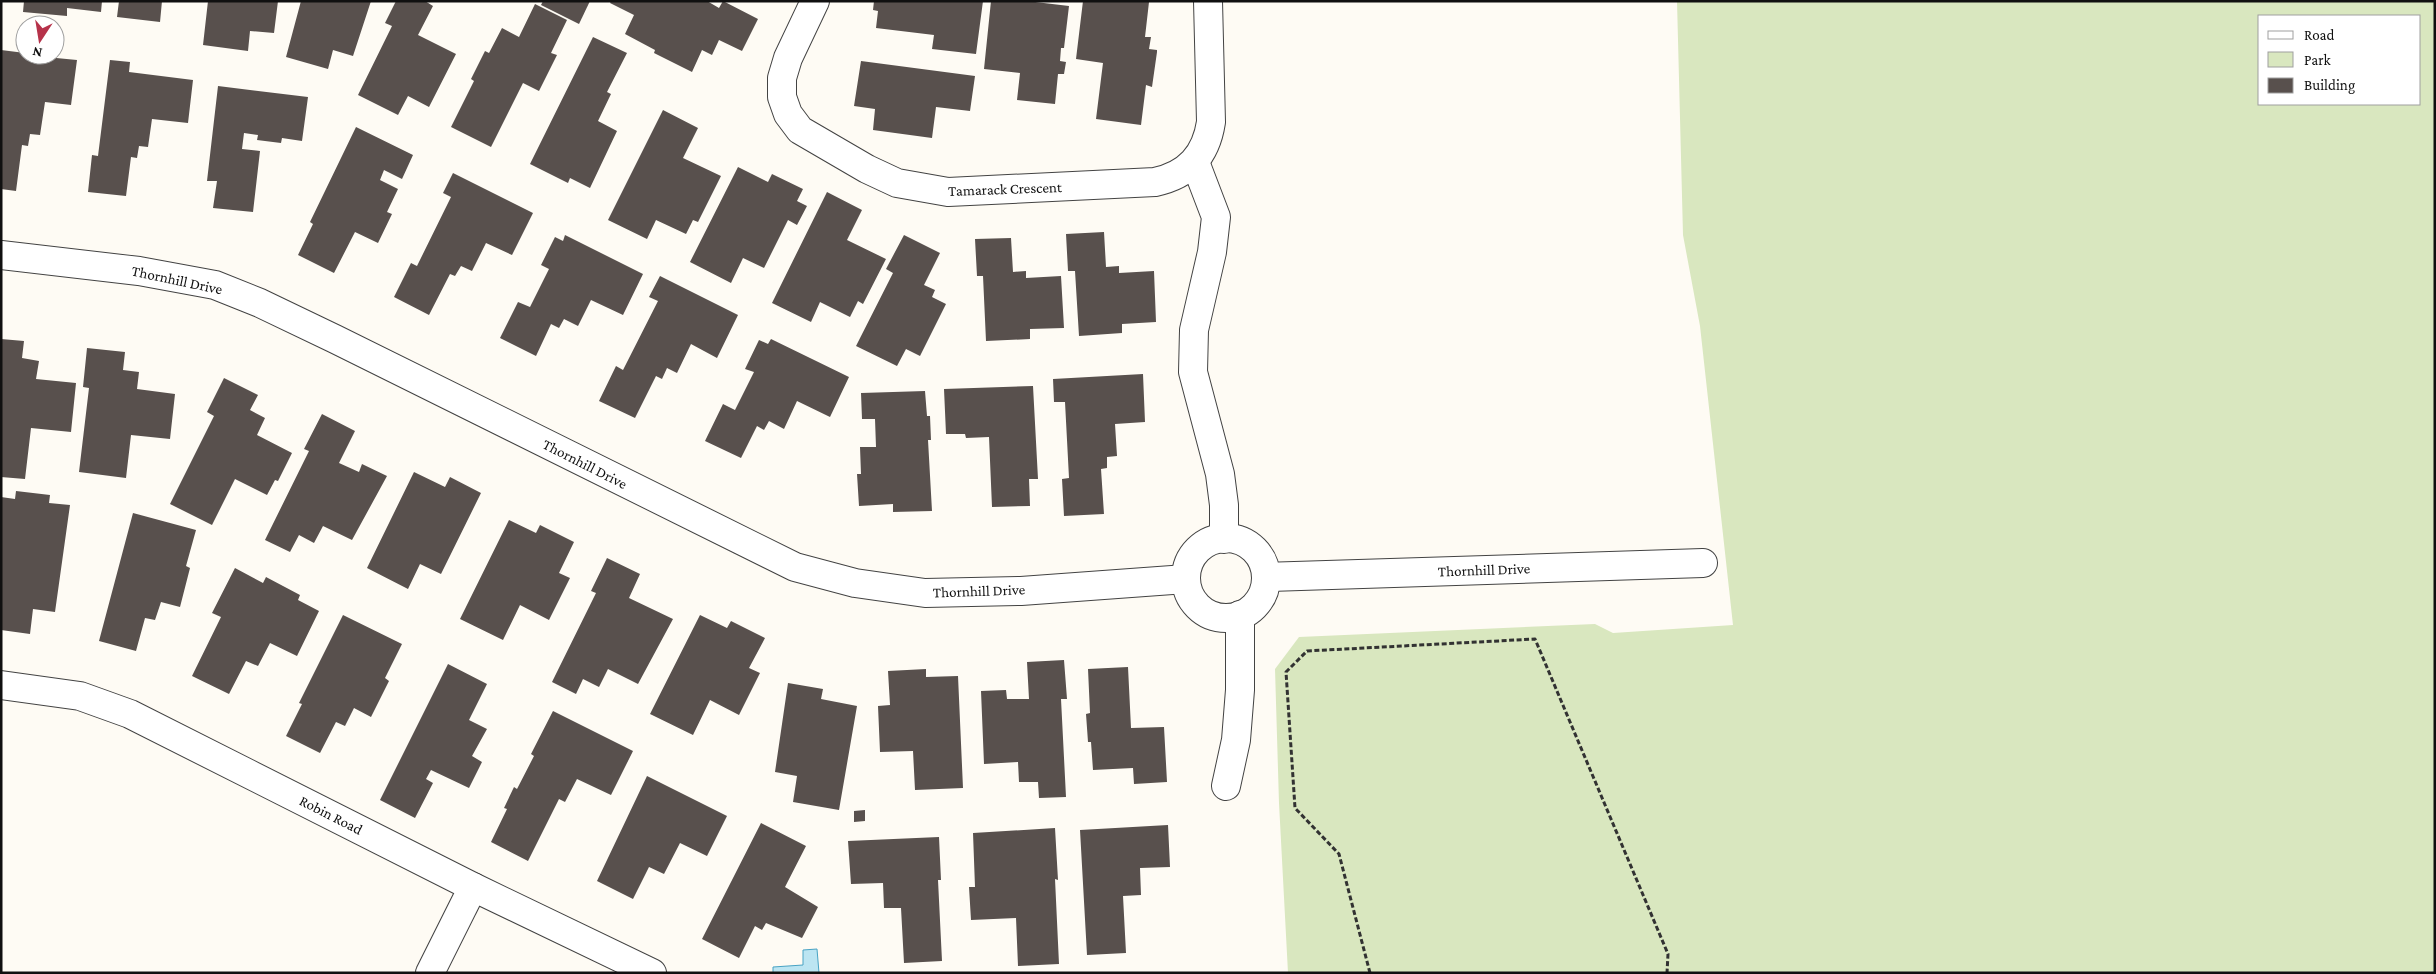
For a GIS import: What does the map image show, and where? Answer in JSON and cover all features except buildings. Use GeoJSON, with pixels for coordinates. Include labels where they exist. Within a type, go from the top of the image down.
{"type":"FeatureCollection","features":[{"type":"Feature","properties":{"kind":"street","name":"Tamarack Crescent"},"geometry":{"type":"LineString","coordinates":[[815,1],[788,58],[782,78],[782,97],[788,114],[800,130],[866,169],[897,183],[948,192],[1155,182],[1170,179],[1183,172],[1195,162],[1209,136],[1211,122],[1206,13],[1208,1]]}},
{"type":"Feature","properties":{"kind":"street"},"geometry":{"type":"LineString","coordinates":[[1195,162],[1216,217],[1212,252],[1194,330],[1193,372],[1220,474],[1224,505],[1224,539]]}},
{"type":"Feature","properties":{"kind":"street","name":"Thornhill Drive"},"geometry":{"type":"LineString","coordinates":[[1,255],[139,270],[224,288],[335,339],[795,567],[855,583],[925,593],[1022,590],[1186,579]]}},
{"type":"Feature","properties":{"kind":"street"},"geometry":{"type":"LineString","coordinates":[[1218,539],[1224,539],[1245,543],[1256,551],[1263,563],[1266,577],[1265,589],[1251,609],[1240,615],[1227,618],[1204,611],[1194,602],[1188,591],[1186,579],[1188,565],[1194,553],[1205,544],[1218,539]]}},
{"type":"Feature","properties":{"kind":"street","name":"Thornhill Drive"},"geometry":{"type":"LineString","coordinates":[[1266,577],[1703,562]]}},
{"type":"Feature","properties":{"kind":"street"},"geometry":{"type":"LineString","coordinates":[[1226,786],[1236,740],[1240,690],[1240,615]]}},
{"type":"Feature","properties":{"kind":"street","name":"Robin Road"},"geometry":{"type":"LineString","coordinates":[[1,685],[80,696],[130,714],[473,887],[652,973]]}},
{"type":"Feature","properties":{"kind":"street"},"geometry":{"type":"LineString","coordinates":[[430,973],[473,887]]}},
{"type":"Feature","properties":{"kind":"path"},"geometry":{"type":"LineString","coordinates":[[1370,973],[1339,854],[1295,808],[1286,672],[1307,650],[1535,639],[1668,954],[1667,973]]}},
{"type":"Feature","properties":{"kind":"green space"},"geometry":{"type":"Polygon","coordinates":[[[1677,1],[2435,1],[2435,973],[1288,973],[1279,803],[1275,669],[1299,637],[1595,624],[1613,633],[1733,625],[1700,326],[1683,235],[1677,1]]]}},
{"type":"Feature","properties":{"kind":"water"},"geometry":{"type":"Polygon","coordinates":[[[817,949],[819,973],[773,973],[773,967],[803,965],[803,950],[817,949]]]}}]}
